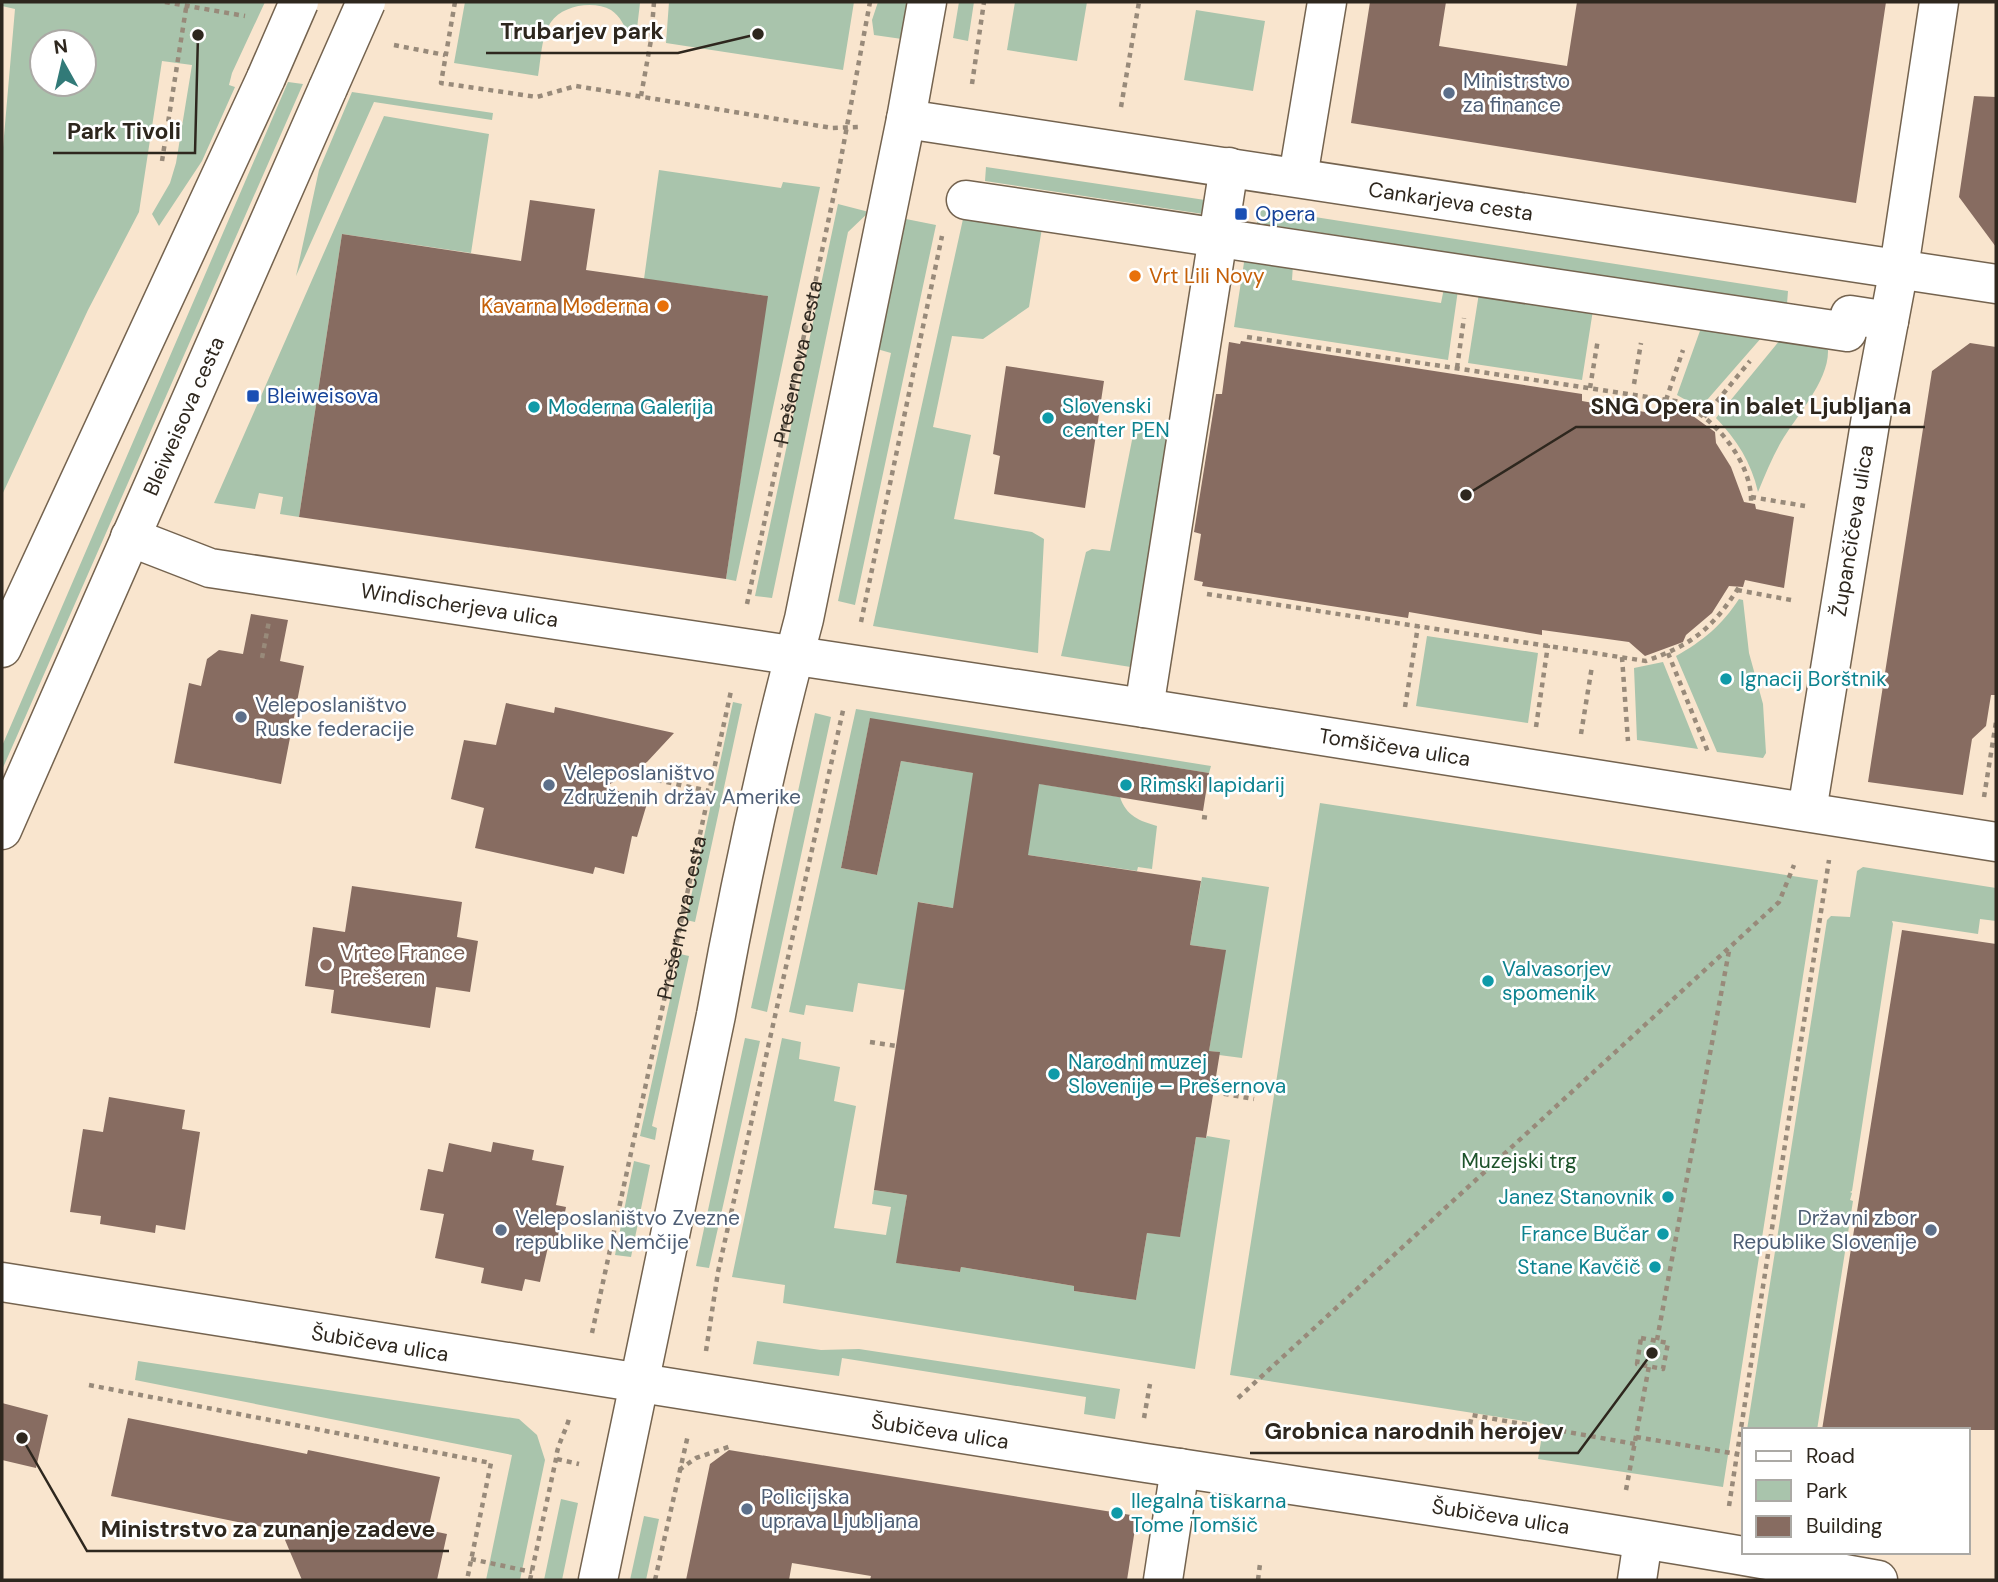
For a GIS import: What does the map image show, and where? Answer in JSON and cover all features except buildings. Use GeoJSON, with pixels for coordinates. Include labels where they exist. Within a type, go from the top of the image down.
{"type":"FeatureCollection","features":[{"type":"Feature","properties":{"kind":"street"},"geometry":{"type":"LineString","coordinates":[[2,648],[299,2]]}},
{"type":"Feature","properties":{"kind":"street","name":"Bleiweisova cesta"},"geometry":{"type":"LineString","coordinates":[[2,830],[366,2]]}},
{"type":"Feature","properties":{"kind":"street"},"geometry":{"type":"LineString","coordinates":[[598,1580],[716,1015],[728,946],[804,619],[906,119],[927,2]]}},
{"type":"Feature","properties":{"kind":"street"},"geometry":{"type":"LineString","coordinates":[[1298,177],[1326,2]]}},
{"type":"Feature","properties":{"kind":"street","name":"Župančičeva ulica"},"geometry":{"type":"LineString","coordinates":[[1807,811],[1872,411],[1899,268],[1939,2]]}},
{"type":"Feature","properties":{"kind":"street","name":"Cankarjeva cesta"},"geometry":{"type":"LineString","coordinates":[[906,119],[1996,284]]}},
{"type":"Feature","properties":{"kind":"street"},"geometry":{"type":"LineString","coordinates":[[1144,708],[1229,167]]}},
{"type":"Feature","properties":{"kind":"street"},"geometry":{"type":"LineString","coordinates":[[955,212],[1217,238],[1847,332],[1850,315],[1889,321]]}},
{"type":"Feature","properties":{"kind":"street","name":"Windischerjeva ulica"},"geometry":{"type":"LineString","coordinates":[[130,537],[210,568],[794,656]]}},
{"type":"Feature","properties":{"kind":"street","name":"Tomšičeva ulica"},"geometry":{"type":"LineString","coordinates":[[794,656],[1144,708],[1996,842]]}},
{"type":"Feature","properties":{"kind":"street","name":"Šubičeva ulica"},"geometry":{"type":"LineString","coordinates":[[2,1282],[638,1386],[1192,1469],[1878,1580]]}},
{"type":"Feature","properties":{"kind":"street"},"geometry":{"type":"LineString","coordinates":[[1163,1580],[1192,1469]]}},
{"type":"Feature","properties":{"kind":"street"},"geometry":{"type":"LineString","coordinates":[[1637,1580],[1643,1541]]}},
{"type":"Feature","properties":{"kind":"path"},"geometry":{"type":"LineString","coordinates":[[162,160],[187,2]]}},
{"type":"Feature","properties":{"kind":"path"},"geometry":{"type":"LineString","coordinates":[[455,2],[441,83],[537,97],[576,86],[818,126],[846,128]]}},
{"type":"Feature","properties":{"kind":"path"},"geometry":{"type":"LineString","coordinates":[[641,96],[651,40],[654,2]]}},
{"type":"Feature","properties":{"kind":"path","name":"Prešernova cesta"},"geometry":{"type":"LineString","coordinates":[[530,1580],[556,1459],[556,1448],[564,1436],[582,1377],[740,649],[870,2]]}},
{"type":"Feature","properties":{"kind":"path"},"geometry":{"type":"LineString","coordinates":[[974,72],[984,2]]}},
{"type":"Feature","properties":{"kind":"path"},"geometry":{"type":"LineString","coordinates":[[1114,149],[1139,2]]}},
{"type":"Feature","properties":{"kind":"path"},"geometry":{"type":"LineString","coordinates":[[859,630],[955,212]]}},
{"type":"Feature","properties":{"kind":"path"},"geometry":{"type":"LineString","coordinates":[[1704,417],[1781,322]]}},
{"type":"Feature","properties":{"kind":"path"},"geometry":{"type":"LineString","coordinates":[[1238,336],[1675,401],[1689,406],[1724,436],[1737,455],[1746,476],[1751,500],[1805,506]]}},
{"type":"Feature","properties":{"kind":"path"},"geometry":{"type":"LineString","coordinates":[[1634,384],[1640,351]]}},
{"type":"Feature","properties":{"kind":"path"},"geometry":{"type":"LineString","coordinates":[[1200,593],[1646,661],[1687,644],[1719,617],[1738,589],[1791,600]]}},
{"type":"Feature","properties":{"kind":"path"},"geometry":{"type":"LineString","coordinates":[[262,658],[270,616]]}},
{"type":"Feature","properties":{"kind":"path"},"geometry":{"type":"LineString","coordinates":[[1405,711],[1418,626]]}},
{"type":"Feature","properties":{"kind":"path"},"geometry":{"type":"LineString","coordinates":[[1535,732],[1548,645]]}},
{"type":"Feature","properties":{"kind":"path"},"geometry":{"type":"LineString","coordinates":[[1668,653],[1711,759]]}},
{"type":"Feature","properties":{"kind":"path"},"geometry":{"type":"LineString","coordinates":[[1622,657],[1628,745]]}},
{"type":"Feature","properties":{"kind":"path"},"geometry":{"type":"LineString","coordinates":[[1582,730],[1592,666]]}},
{"type":"Feature","properties":{"kind":"path"},"geometry":{"type":"LineString","coordinates":[[709,1336],[718,1272],[846,701]]}},
{"type":"Feature","properties":{"kind":"path"},"geometry":{"type":"LineString","coordinates":[[1984,799],[1996,722]]}},
{"type":"Feature","properties":{"kind":"path"},"geometry":{"type":"LineString","coordinates":[[647,778],[709,791]]}},
{"type":"Feature","properties":{"kind":"path"},"geometry":{"type":"LineString","coordinates":[[1202,817],[1210,818]]}},
{"type":"Feature","properties":{"kind":"path"},"geometry":{"type":"LineString","coordinates":[[1729,1506],[1829,857]]}},
{"type":"Feature","properties":{"kind":"path"},"geometry":{"type":"LineString","coordinates":[[1238,1398],[1729,950],[1779,902],[1794,865]]}},
{"type":"Feature","properties":{"kind":"path"},"geometry":{"type":"LineString","coordinates":[[1657,1340],[1729,950]]}},
{"type":"Feature","properties":{"kind":"path"},"geometry":{"type":"LineString","coordinates":[[870,1042],[896,1046]]}},
{"type":"Feature","properties":{"kind":"path"},"geometry":{"type":"LineString","coordinates":[[1214,1092],[1254,1099]]}},
{"type":"Feature","properties":{"kind":"path"},"geometry":{"type":"LineString","coordinates":[[1641,1338],[1668,1343],[1663,1369],[1649,1366],[1637,1364],[1641,1338]]}},
{"type":"Feature","properties":{"kind":"path"},"geometry":{"type":"LineString","coordinates":[[1626,1490],[1649,1366]]}},
{"type":"Feature","properties":{"kind":"path"},"geometry":{"type":"LineString","coordinates":[[89,1385],[491,1463],[467,1580]]}},
{"type":"Feature","properties":{"kind":"path"},"geometry":{"type":"LineString","coordinates":[[1468,1434],[1472,1415],[1634,1444]]}},
{"type":"Feature","properties":{"kind":"path"},"geometry":{"type":"LineString","coordinates":[[1636,1437],[1737,1454]]}},
{"type":"Feature","properties":{"kind":"path"},"geometry":{"type":"LineString","coordinates":[[655,1580],[684,1457]]}},
{"type":"Feature","properties":{"kind":"path"},"geometry":{"type":"LineString","coordinates":[[556,1459],[579,1464]]}},
{"type":"Feature","properties":{"kind":"path"},"geometry":{"type":"LineString","coordinates":[[667,1483],[676,1484]]}},
{"type":"Feature","properties":{"kind":"path"},"geometry":{"type":"LineString","coordinates":[[471,1559],[532,1572]]}},
{"type":"Feature","properties":{"kind":"path"},"geometry":{"type":"LineString","coordinates":[[1258,1580],[1260,1564]]}},
{"type":"Feature","properties":{"kind":"green space"},"geometry":{"type":"Polygon","coordinates":[[[2,2],[265,2],[232,73],[229,85],[235,87],[202,161],[159,226],[152,214],[170,183],[176,163],[192,65],[162,61],[139,212],[88,310],[2,495],[2,159],[15,9],[2,6],[2,2]]]}},
{"type":"Feature","properties":{"kind":"green space"},"geometry":{"type":"Polygon","coordinates":[[[465,2],[640,3],[636,37],[629,37],[617,15],[604,7],[579,6],[556,16],[545,34],[538,76],[454,63],[465,2]]]}},
{"type":"Feature","properties":{"kind":"green space"},"geometry":{"type":"Polygon","coordinates":[[[669,2],[854,2],[843,70],[666,43],[669,2]]]}},
{"type":"Feature","properties":{"kind":"green space"},"geometry":{"type":"Polygon","coordinates":[[[878,2],[906,2],[908,6],[902,39],[874,35],[872,20],[878,2]]]}},
{"type":"Feature","properties":{"kind":"green space"},"geometry":{"type":"Polygon","coordinates":[[[959,2],[974,2],[968,41],[953,38],[959,2]]]}},
{"type":"Feature","properties":{"kind":"green space"},"geometry":{"type":"Polygon","coordinates":[[[1015,2],[1087,2],[1077,61],[1007,50],[1015,2]]]}},
{"type":"Feature","properties":{"kind":"green space"},"geometry":{"type":"Polygon","coordinates":[[[1196,10],[1265,21],[1253,91],[1184,80],[1196,10]]]}},
{"type":"Feature","properties":{"kind":"green space"},"geometry":{"type":"Polygon","coordinates":[[[288,82],[303,84],[2,770],[2,746],[288,82]]]}},
{"type":"Feature","properties":{"kind":"green space"},"geometry":{"type":"Polygon","coordinates":[[[352,92],[493,113],[492,120],[374,102],[296,276],[319,170],[352,92]]]}},
{"type":"Feature","properties":{"kind":"green space"},"geometry":{"type":"Polygon","coordinates":[[[384,116],[489,134],[471,253],[342,234],[299,517],[280,514],[283,497],[259,493],[255,509],[214,503],[384,116]]]}},
{"type":"Feature","properties":{"kind":"green space"},"geometry":{"type":"Polygon","coordinates":[[[986,167],[1205,200],[1203,214],[985,181],[986,167]]]}},
{"type":"Feature","properties":{"kind":"green space"},"geometry":{"type":"Polygon","coordinates":[[[659,170],[781,188],[783,182],[820,187],[736,581],[726,579],[767,296],[644,279],[659,170]]]}},
{"type":"Feature","properties":{"kind":"green space"},"geometry":{"type":"Polygon","coordinates":[[[838,204],[869,212],[848,232],[772,598],[755,596],[838,204]]]}},
{"type":"Feature","properties":{"kind":"green space"},"geometry":{"type":"Polygon","coordinates":[[[1258,208],[1788,291],[1787,304],[1257,223],[1258,208]]]}},
{"type":"Feature","properties":{"kind":"green space"},"geometry":{"type":"Polygon","coordinates":[[[965,210],[1043,222],[1029,307],[983,339],[952,336],[933,427],[971,435],[954,519],[1032,532],[1044,539],[1038,653],[873,626],[965,210]]]}},
{"type":"Feature","properties":{"kind":"green space"},"geometry":{"type":"Polygon","coordinates":[[[906,219],[936,225],[855,605],[838,601],[891,353],[877,349],[906,219]]]}},
{"type":"Feature","properties":{"kind":"green space"},"geometry":{"type":"Polygon","coordinates":[[[1245,256],[1293,264],[1292,280],[1441,303],[1444,288],[1458,290],[1448,360],[1234,327],[1245,256]]]}},
{"type":"Feature","properties":{"kind":"green space"},"geometry":{"type":"Polygon","coordinates":[[[1479,293],[1593,310],[1582,380],[1468,363],[1479,293]]]}},
{"type":"Feature","properties":{"kind":"green space"},"geometry":{"type":"Polygon","coordinates":[[[1701,328],[1762,337],[1700,408],[1677,395],[1701,328]]]}},
{"type":"Feature","properties":{"kind":"green space"},"geometry":{"type":"Polygon","coordinates":[[[1780,340],[1824,348],[1828,350],[1827,362],[1818,386],[1787,432],[1758,492],[1742,452],[1716,418],[1780,340]]]}},
{"type":"Feature","properties":{"kind":"green space"},"geometry":{"type":"Polygon","coordinates":[[[1134,430],[1173,438],[1137,668],[1061,656],[1086,552],[1092,549],[1110,551],[1134,430]]]}},
{"type":"Feature","properties":{"kind":"green space"},"geometry":{"type":"Polygon","coordinates":[[[1739,599],[1743,600],[1749,653],[1763,704],[1766,753],[1763,758],[1717,752],[1676,656],[1711,632],[1739,599]]]}},
{"type":"Feature","properties":{"kind":"green space"},"geometry":{"type":"Polygon","coordinates":[[[1427,636],[1538,653],[1528,723],[1416,706],[1427,636]]]}},
{"type":"Feature","properties":{"kind":"green space"},"geometry":{"type":"Polygon","coordinates":[[[1663,662],[1698,749],[1637,740],[1634,668],[1663,662]]]}},
{"type":"Feature","properties":{"kind":"green space"},"geometry":{"type":"Polygon","coordinates":[[[733,702],[742,704],[695,922],[686,920],[733,702]]]}},
{"type":"Feature","properties":{"kind":"green space"},"geometry":{"type":"Polygon","coordinates":[[[856,709],[1211,766],[1209,773],[870,719],[841,868],[877,875],[901,761],[1120,797],[1134,817],[1157,826],[1152,869],[1138,867],[1137,871],[1028,855],[953,908],[919,902],[905,990],[858,983],[853,1012],[806,1005],[804,1015],[789,1012],[856,709]]]}},
{"type":"Feature","properties":{"kind":"green space"},"geometry":{"type":"Polygon","coordinates":[[[815,713],[831,717],[767,1012],[751,1008],[815,713]]]}},
{"type":"Feature","properties":{"kind":"green space","name":"Muzejski trg"},"geometry":{"type":"Polygon","coordinates":[[[1320,803],[1818,880],[1723,1487],[1538,1459],[1544,1424],[1230,1375],[1320,803]]]}},
{"type":"Feature","properties":{"kind":"green space"},"geometry":{"type":"Polygon","coordinates":[[[1863,867],[1996,888],[1996,921],[1980,919],[1978,934],[1892,921],[1850,1192],[1850,1200],[1853,1201],[1817,1428],[1747,1428],[1827,920],[1831,916],[1850,917],[1857,871],[1863,867]]]}},
{"type":"Feature","properties":{"kind":"green space"},"geometry":{"type":"Polygon","coordinates":[[[1202,877],[1269,887],[1242,1058],[1209,1051],[1225,950],[1190,945],[1202,877]]]}},
{"type":"Feature","properties":{"kind":"green space"},"geometry":{"type":"Polygon","coordinates":[[[680,954],[689,956],[652,1126],[657,1128],[655,1140],[640,1136],[680,954]]]}},
{"type":"Feature","properties":{"kind":"green space"},"geometry":{"type":"Polygon","coordinates":[[[745,1038],[760,1041],[709,1268],[696,1266],[745,1038]]]}},
{"type":"Feature","properties":{"kind":"green space"},"geometry":{"type":"Polygon","coordinates":[[[782,1038],[801,1042],[799,1059],[840,1067],[834,1101],[856,1106],[834,1228],[886,1235],[891,1207],[872,1204],[874,1190],[907,1195],[897,1263],[960,1272],[961,1267],[1074,1286],[1074,1291],[1136,1300],[1147,1233],[1180,1236],[1196,1137],[1230,1140],[1195,1369],[783,1303],[785,1285],[732,1277],[782,1038]]]}},
{"type":"Feature","properties":{"kind":"green space"},"geometry":{"type":"Polygon","coordinates":[[[634,1161],[650,1165],[631,1257],[615,1255],[634,1161]]]}},
{"type":"Feature","properties":{"kind":"green space"},"geometry":{"type":"Polygon","coordinates":[[[757,1341],[821,1350],[859,1349],[1120,1389],[1115,1419],[1084,1414],[1086,1397],[842,1358],[839,1376],[753,1364],[757,1341]]]}},
{"type":"Feature","properties":{"kind":"green space"},"geometry":{"type":"Polygon","coordinates":[[[138,1361],[519,1419],[537,1435],[545,1460],[520,1580],[486,1580],[512,1455],[135,1380],[138,1361]]]}},
{"type":"Feature","properties":{"kind":"green space"},"geometry":{"type":"Polygon","coordinates":[[[561,1499],[578,1503],[562,1580],[544,1580],[561,1499]]]}},
{"type":"Feature","properties":{"kind":"green space"},"geometry":{"type":"Polygon","coordinates":[[[644,1516],[659,1519],[646,1580],[630,1580],[644,1516]]]}},
{"type":"Feature","properties":{"kind":"place","name":"Trubarjev park"},"geometry":{"type":"Point","coordinates":[758,34]}},
{"type":"Feature","properties":{"kind":"place","name":"Park Tivoli"},"geometry":{"type":"Point","coordinates":[198,35]}},
{"type":"Feature","properties":{"kind":"place","name":"Ministrstvo za finance"},"geometry":{"type":"Point","coordinates":[1449,93]}},
{"type":"Feature","properties":{"kind":"place","name":"Opera"},"geometry":{"type":"Point","coordinates":[1241,214]}},
{"type":"Feature","properties":{"kind":"place","name":"Vrt Lili Novy"},"geometry":{"type":"Point","coordinates":[1135,276]}},
{"type":"Feature","properties":{"kind":"place","name":"Kavarna Moderna"},"geometry":{"type":"Point","coordinates":[663,306]}},
{"type":"Feature","properties":{"kind":"place","name":"Bleiweisova"},"geometry":{"type":"Point","coordinates":[253,396]}},
{"type":"Feature","properties":{"kind":"place","name":"Moderna Galerija"},"geometry":{"type":"Point","coordinates":[534,407]}},
{"type":"Feature","properties":{"kind":"place","name":"Slovenski center PEN"},"geometry":{"type":"Point","coordinates":[1048,418]}},
{"type":"Feature","properties":{"kind":"place","name":"SNG Opera in balet Ljubljana"},"geometry":{"type":"Point","coordinates":[1466,495]}},
{"type":"Feature","properties":{"kind":"place","name":"Ignacij Borštnik"},"geometry":{"type":"Point","coordinates":[1726,679]}},
{"type":"Feature","properties":{"kind":"place","name":"Veleposlaništvo Ruske federacije"},"geometry":{"type":"Point","coordinates":[241,717]}},
{"type":"Feature","properties":{"kind":"place","name":"Veleposlaništvo Združenih držav Amerike"},"geometry":{"type":"Point","coordinates":[549,785]}},
{"type":"Feature","properties":{"kind":"place","name":"Rimski lapidarij"},"geometry":{"type":"Point","coordinates":[1126,785]}},
{"type":"Feature","properties":{"kind":"place","name":"Vrtec France Prešeren"},"geometry":{"type":"Point","coordinates":[326,965]}},
{"type":"Feature","properties":{"kind":"place","name":"Valvasorjev spomenik"},"geometry":{"type":"Point","coordinates":[1488,981]}},
{"type":"Feature","properties":{"kind":"place","name":"Narodni muzej Slovenije – Prešernova"},"geometry":{"type":"Point","coordinates":[1054,1074]}},
{"type":"Feature","properties":{"kind":"place","name":"Janez Stanovnik"},"geometry":{"type":"Point","coordinates":[1668,1197]}},
{"type":"Feature","properties":{"kind":"place","name":"Veleposlaništvo Zvezne republike Nemčije"},"geometry":{"type":"Point","coordinates":[501,1230]}},
{"type":"Feature","properties":{"kind":"place","name":"Državni zbor Republike Slovenije"},"geometry":{"type":"Point","coordinates":[1931,1230]}},
{"type":"Feature","properties":{"kind":"place","name":"France Bučar"},"geometry":{"type":"Point","coordinates":[1663,1234]}},
{"type":"Feature","properties":{"kind":"place","name":"Stane Kavčič"},"geometry":{"type":"Point","coordinates":[1655,1267]}},
{"type":"Feature","properties":{"kind":"place","name":"Grobnica narodnih herojev"},"geometry":{"type":"Point","coordinates":[1652,1353]}},
{"type":"Feature","properties":{"kind":"place","name":"Ministrstvo za zunanje zadeve"},"geometry":{"type":"Point","coordinates":[22,1438]}},
{"type":"Feature","properties":{"kind":"place","name":"Policijska uprava Ljubljana"},"geometry":{"type":"Point","coordinates":[747,1509]}},
{"type":"Feature","properties":{"kind":"place","name":"Ilegalna tiskarna Tome Tomšič"},"geometry":{"type":"Point","coordinates":[1117,1513]}}]}
